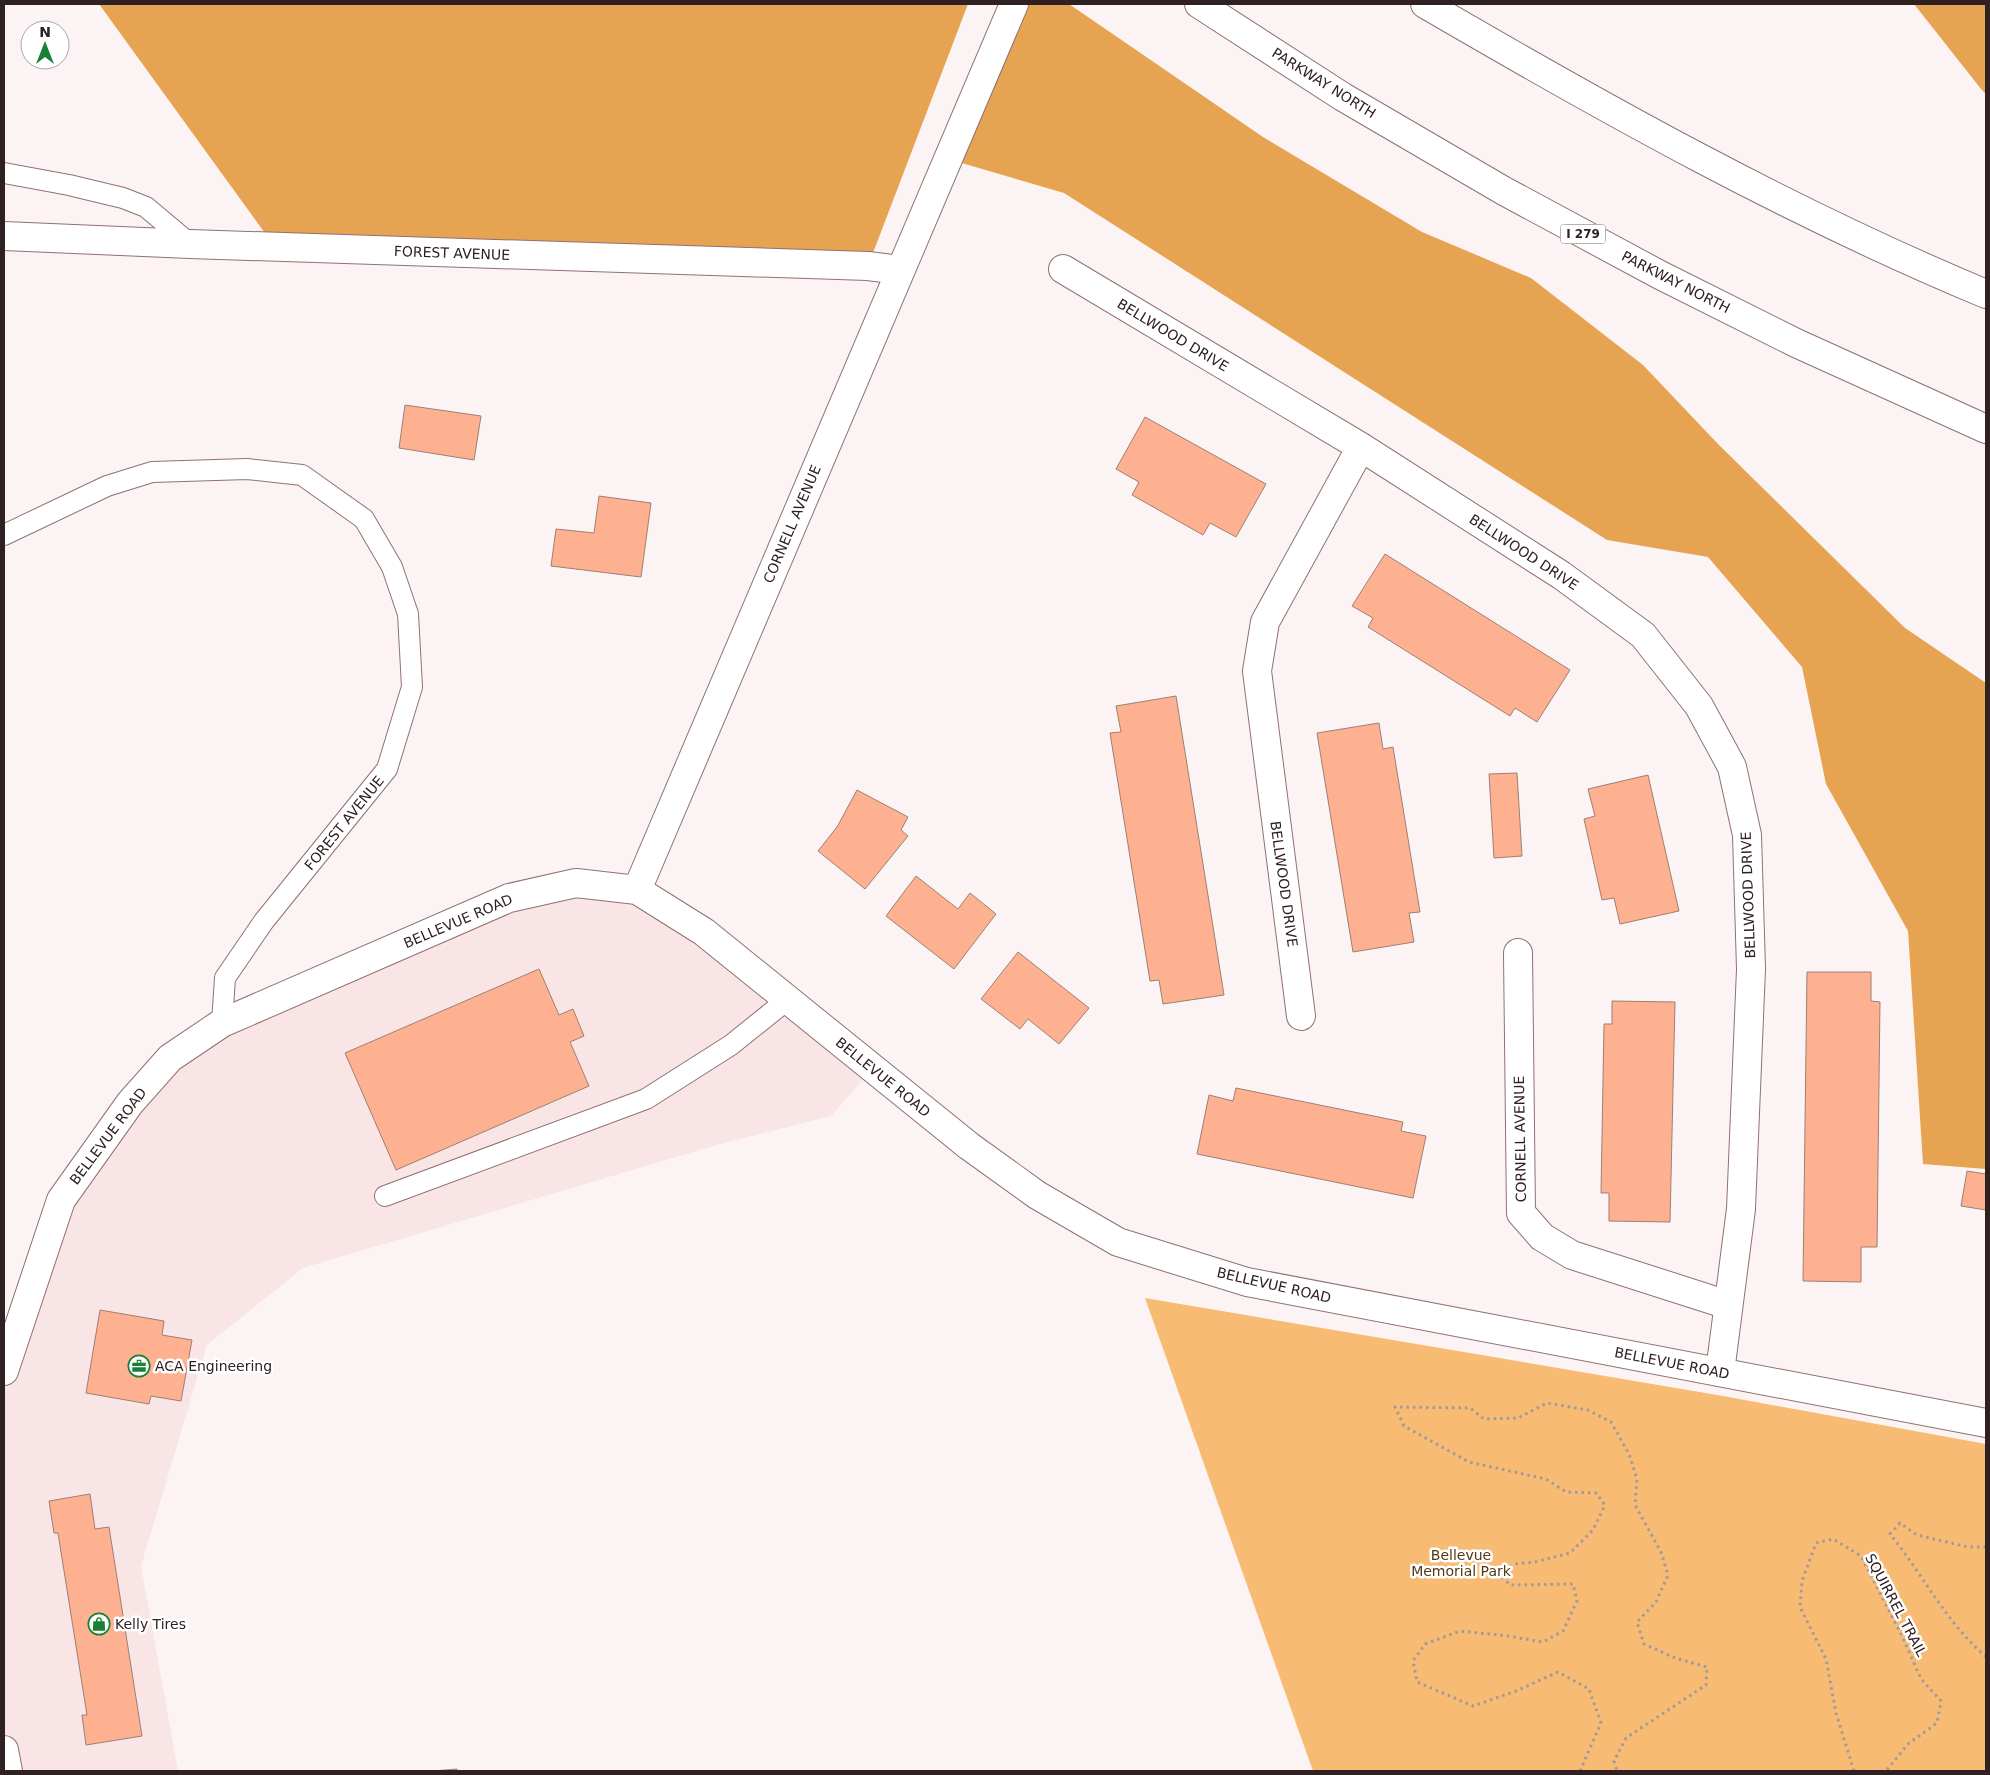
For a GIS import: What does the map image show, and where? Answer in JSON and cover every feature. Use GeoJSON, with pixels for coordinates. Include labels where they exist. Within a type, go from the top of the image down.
{"type":"FeatureCollection","features":[{"type":"Feature","properties":{"kind":"main road","name":"CORNELL AVENUE"},"geometry":{"type":"LineString","coordinates":[[637,890],[1014,4]]}},
{"type":"Feature","properties":{"kind":"main road","name":"PARKWAY NORTH"},"geometry":{"type":"LineString","coordinates":[[1199,4],[1342,96],[1504,191],[1660,275],[1796,342],[1986,429]]}},
{"type":"Feature","properties":{"kind":"main road"},"geometry":{"type":"LineString","coordinates":[[1425,4],[1605,107],[1701,159],[1827,222],[1986,294]]}},
{"type":"Feature","properties":{"kind":"main road","name":"FOREST AVENUE"},"geometry":{"type":"LineString","coordinates":[[4,236],[849,266],[900,270]]}},
{"type":"Feature","properties":{"kind":"main road","name":"BELLWOOD DRIVE"},"geometry":{"type":"LineString","coordinates":[[1063,269],[1361,447],[1561,575],[1643,635],[1699,706],[1732,767],[1747,835],[1751,969],[1741,1209],[1720,1372]]}},
{"type":"Feature","properties":{"kind":"main road","name":"BELLWOOD DRIVE"},"geometry":{"type":"LineString","coordinates":[[1301,1016],[1256,671],[1265,622],[1361,447]]}},
{"type":"Feature","properties":{"kind":"main road","name":"BELLEVUE ROAD"},"geometry":{"type":"LineString","coordinates":[[4,1371],[61,1200],[130,1103],[170,1058],[222,1023],[509,898],[576,883],[637,890],[704,932],[969,1146],[1037,1195],[1118,1242],[1247,1282],[1986,1423]]}},
{"type":"Feature","properties":{"kind":"main road","name":"CORNELL AVENUE"},"geometry":{"type":"LineString","coordinates":[[1518,953],[1521,1213],[1542,1237],[1572,1255],[1728,1305]]}},
{"type":"Feature","properties":{"kind":"main road"},"geometry":{"type":"LineString","coordinates":[[4,1750],[8,1771]]}},
{"type":"Feature","properties":{"kind":"lane"},"geometry":{"type":"LineString","coordinates":[[4,173],[69,185],[123,198],[146,207],[190,244]]}},
{"type":"Feature","properties":{"kind":"lane","name":"FOREST AVENUE"},"geometry":{"type":"LineString","coordinates":[[4,535],[108,486],[152,472],[247,469],[302,475],[364,519],[392,567],[408,614],[412,687],[387,769],[264,921],[226,978],[222,1023]]}},
{"type":"Feature","properties":{"kind":"lane"},"geometry":{"type":"LineString","coordinates":[[385,1196],[646,1099],[731,1045],[787,1000]]}},
{"type":"Feature","properties":{"kind":"path"},"geometry":{"type":"LineString","coordinates":[[1580,1771],[1601,1723],[1589,1688],[1558,1672],[1516,1691],[1472,1706],[1416,1682],[1413,1661],[1425,1644],[1460,1631],[1543,1642],[1563,1631],[1577,1601],[1573,1584],[1510,1585],[1499,1574],[1515,1564],[1536,1562],[1570,1553],[1593,1530],[1605,1505],[1596,1493],[1566,1492],[1546,1479],[1469,1462],[1404,1426],[1395,1407],[1470,1408],[1484,1420],[1518,1418],[1546,1403],[1588,1410],[1611,1422],[1629,1454],[1637,1479],[1635,1505],[1661,1552],[1668,1575],[1656,1602],[1637,1622],[1644,1644],[1675,1658],[1707,1667],[1706,1685],[1626,1738],[1614,1761],[1617,1771]]}},
{"type":"Feature","properties":{"kind":"path"},"geometry":{"type":"LineString","coordinates":[[1986,1547],[1968,1547],[1917,1535],[1900,1523],[1890,1534],[1910,1559],[1931,1595],[1950,1620],[1986,1657]]}},
{"type":"Feature","properties":{"kind":"path","name":"SQUIRREL TRAIL"},"geometry":{"type":"LineString","coordinates":[[1854,1771],[1836,1713],[1826,1659],[1800,1607],[1802,1581],[1816,1543],[1833,1540],[1861,1556],[1902,1636],[1921,1679],[1941,1701],[1937,1723],[1908,1744],[1886,1771]]}},
{"type":"Feature","properties":{"kind":"shaded area"},"geometry":{"type":"Polygon","coordinates":[[[99,4],[968,4],[868,266],[275,247],[99,4]]]}},
{"type":"Feature","properties":{"kind":"shaded area"},"geometry":{"type":"Polygon","coordinates":[[[1014,4],[1069,4],[1263,137],[1422,232],[1531,278],[1643,365],[1718,444],[1905,628],[1986,683],[1986,1169],[1923,1164],[1908,931],[1826,784],[1802,667],[1708,557],[1607,540],[1064,193],[948,159],[1014,4]]]}},
{"type":"Feature","properties":{"kind":"shaded area"},"geometry":{"type":"Polygon","coordinates":[[[1914,4],[1986,4],[1986,94],[1981,89],[1914,4]]]}},
{"type":"Feature","properties":{"kind":"shaded area"},"geometry":{"type":"Polygon","coordinates":[[[637,890],[872,1069],[831,1116],[720,1144],[303,1268],[207,1345],[141,1566],[178,1771],[8,1771],[4,1750],[4,1371],[61,1200],[170,1058],[509,898],[637,890]]]}},
{"type":"Feature","properties":{"kind":"green space","name":"Bellevue Memorial Park"},"geometry":{"type":"Polygon","coordinates":[[[1145,1298],[1723,1396],[1986,1444],[1986,1771],[1313,1771],[1145,1298]]]}},
{"type":"Feature","properties":{"kind":"building"},"geometry":{"type":"Polygon","coordinates":[[[405,405],[481,416],[474,460],[399,448],[405,405]]]}},
{"type":"Feature","properties":{"kind":"building"},"geometry":{"type":"Polygon","coordinates":[[[1145,417],[1266,484],[1236,537],[1210,523],[1203,535],[1132,495],[1139,482],[1116,469],[1145,417]]]}},
{"type":"Feature","properties":{"kind":"building"},"geometry":{"type":"Polygon","coordinates":[[[599,496],[651,503],[641,577],[551,566],[556,529],[594,533],[599,496]]]}},
{"type":"Feature","properties":{"kind":"building"},"geometry":{"type":"Polygon","coordinates":[[[1385,554],[1570,670],[1537,722],[1515,708],[1510,716],[1368,627],[1373,618],[1352,606],[1385,554]]]}},
{"type":"Feature","properties":{"kind":"building"},"geometry":{"type":"Polygon","coordinates":[[[1176,696],[1224,995],[1163,1004],[1159,980],[1150,981],[1110,733],[1121,732],[1116,706],[1176,696]]]}},
{"type":"Feature","properties":{"kind":"building"},"geometry":{"type":"Polygon","coordinates":[[[1379,723],[1383,749],[1393,747],[1420,912],[1409,913],[1414,942],[1353,952],[1317,733],[1379,723]]]}},
{"type":"Feature","properties":{"kind":"building"},"geometry":{"type":"Polygon","coordinates":[[[1517,773],[1522,856],[1494,858],[1489,774],[1517,773]]]}},
{"type":"Feature","properties":{"kind":"building"},"geometry":{"type":"Polygon","coordinates":[[[1648,775],[1679,911],[1620,924],[1614,898],[1602,900],[1584,819],[1595,816],[1588,789],[1648,775]]]}},
{"type":"Feature","properties":{"kind":"building"},"geometry":{"type":"Polygon","coordinates":[[[857,790],[908,817],[901,830],[908,836],[865,889],[818,851],[837,827],[857,790]]]}},
{"type":"Feature","properties":{"kind":"building"},"geometry":{"type":"Polygon","coordinates":[[[916,876],[958,909],[970,893],[996,914],[954,969],[886,916],[916,876]]]}},
{"type":"Feature","properties":{"kind":"building"},"geometry":{"type":"Polygon","coordinates":[[[1018,952],[1089,1008],[1059,1044],[1028,1019],[1020,1029],[981,999],[1018,952]]]}},
{"type":"Feature","properties":{"kind":"building"},"geometry":{"type":"Polygon","coordinates":[[[539,969],[559,1015],[573,1009],[584,1036],[570,1042],[589,1086],[396,1170],[345,1053],[539,969]]]}},
{"type":"Feature","properties":{"kind":"building"},"geometry":{"type":"Polygon","coordinates":[[[1807,972],[1871,972],[1871,1001],[1880,1002],[1877,1247],[1861,1247],[1861,1282],[1803,1281],[1807,972]]]}},
{"type":"Feature","properties":{"kind":"building"},"geometry":{"type":"Polygon","coordinates":[[[1612,1001],[1675,1002],[1670,1222],[1609,1221],[1609,1193],[1601,1193],[1604,1024],[1612,1024],[1612,1001]]]}},
{"type":"Feature","properties":{"kind":"building"},"geometry":{"type":"Polygon","coordinates":[[[1236,1088],[1403,1122],[1401,1131],[1426,1136],[1413,1198],[1197,1154],[1209,1095],[1233,1101],[1236,1088]]]}},
{"type":"Feature","properties":{"kind":"building"},"geometry":{"type":"Polygon","coordinates":[[[1967,1171],[1986,1174],[1986,1210],[1961,1206],[1967,1171]]]}},
{"type":"Feature","properties":{"kind":"building","name":"ACA Engineering"},"geometry":{"type":"Polygon","coordinates":[[[100,1310],[164,1321],[162,1335],[192,1340],[181,1401],[151,1396],[149,1404],[86,1393],[100,1310]]]}},
{"type":"Feature","properties":{"kind":"building","name":"Kelly Tires"},"geometry":{"type":"Polygon","coordinates":[[[90,1494],[95,1529],[109,1527],[142,1736],[86,1745],[82,1715],[87,1715],[58,1533],[54,1533],[49,1501],[90,1494]]]}},
{"type":"Feature","properties":{"kind":"building"},"geometry":{"type":"Polygon","coordinates":[[[457,1769],[457,1771],[434,1771],[457,1769]]]}},
{"type":"Feature","properties":{"kind":"place","name":"ACA Engineering"},"geometry":{"type":"Point","coordinates":[139,1366]}},
{"type":"Feature","properties":{"kind":"place","name":"Kelly Tires"},"geometry":{"type":"Point","coordinates":[99,1624]}}]}
